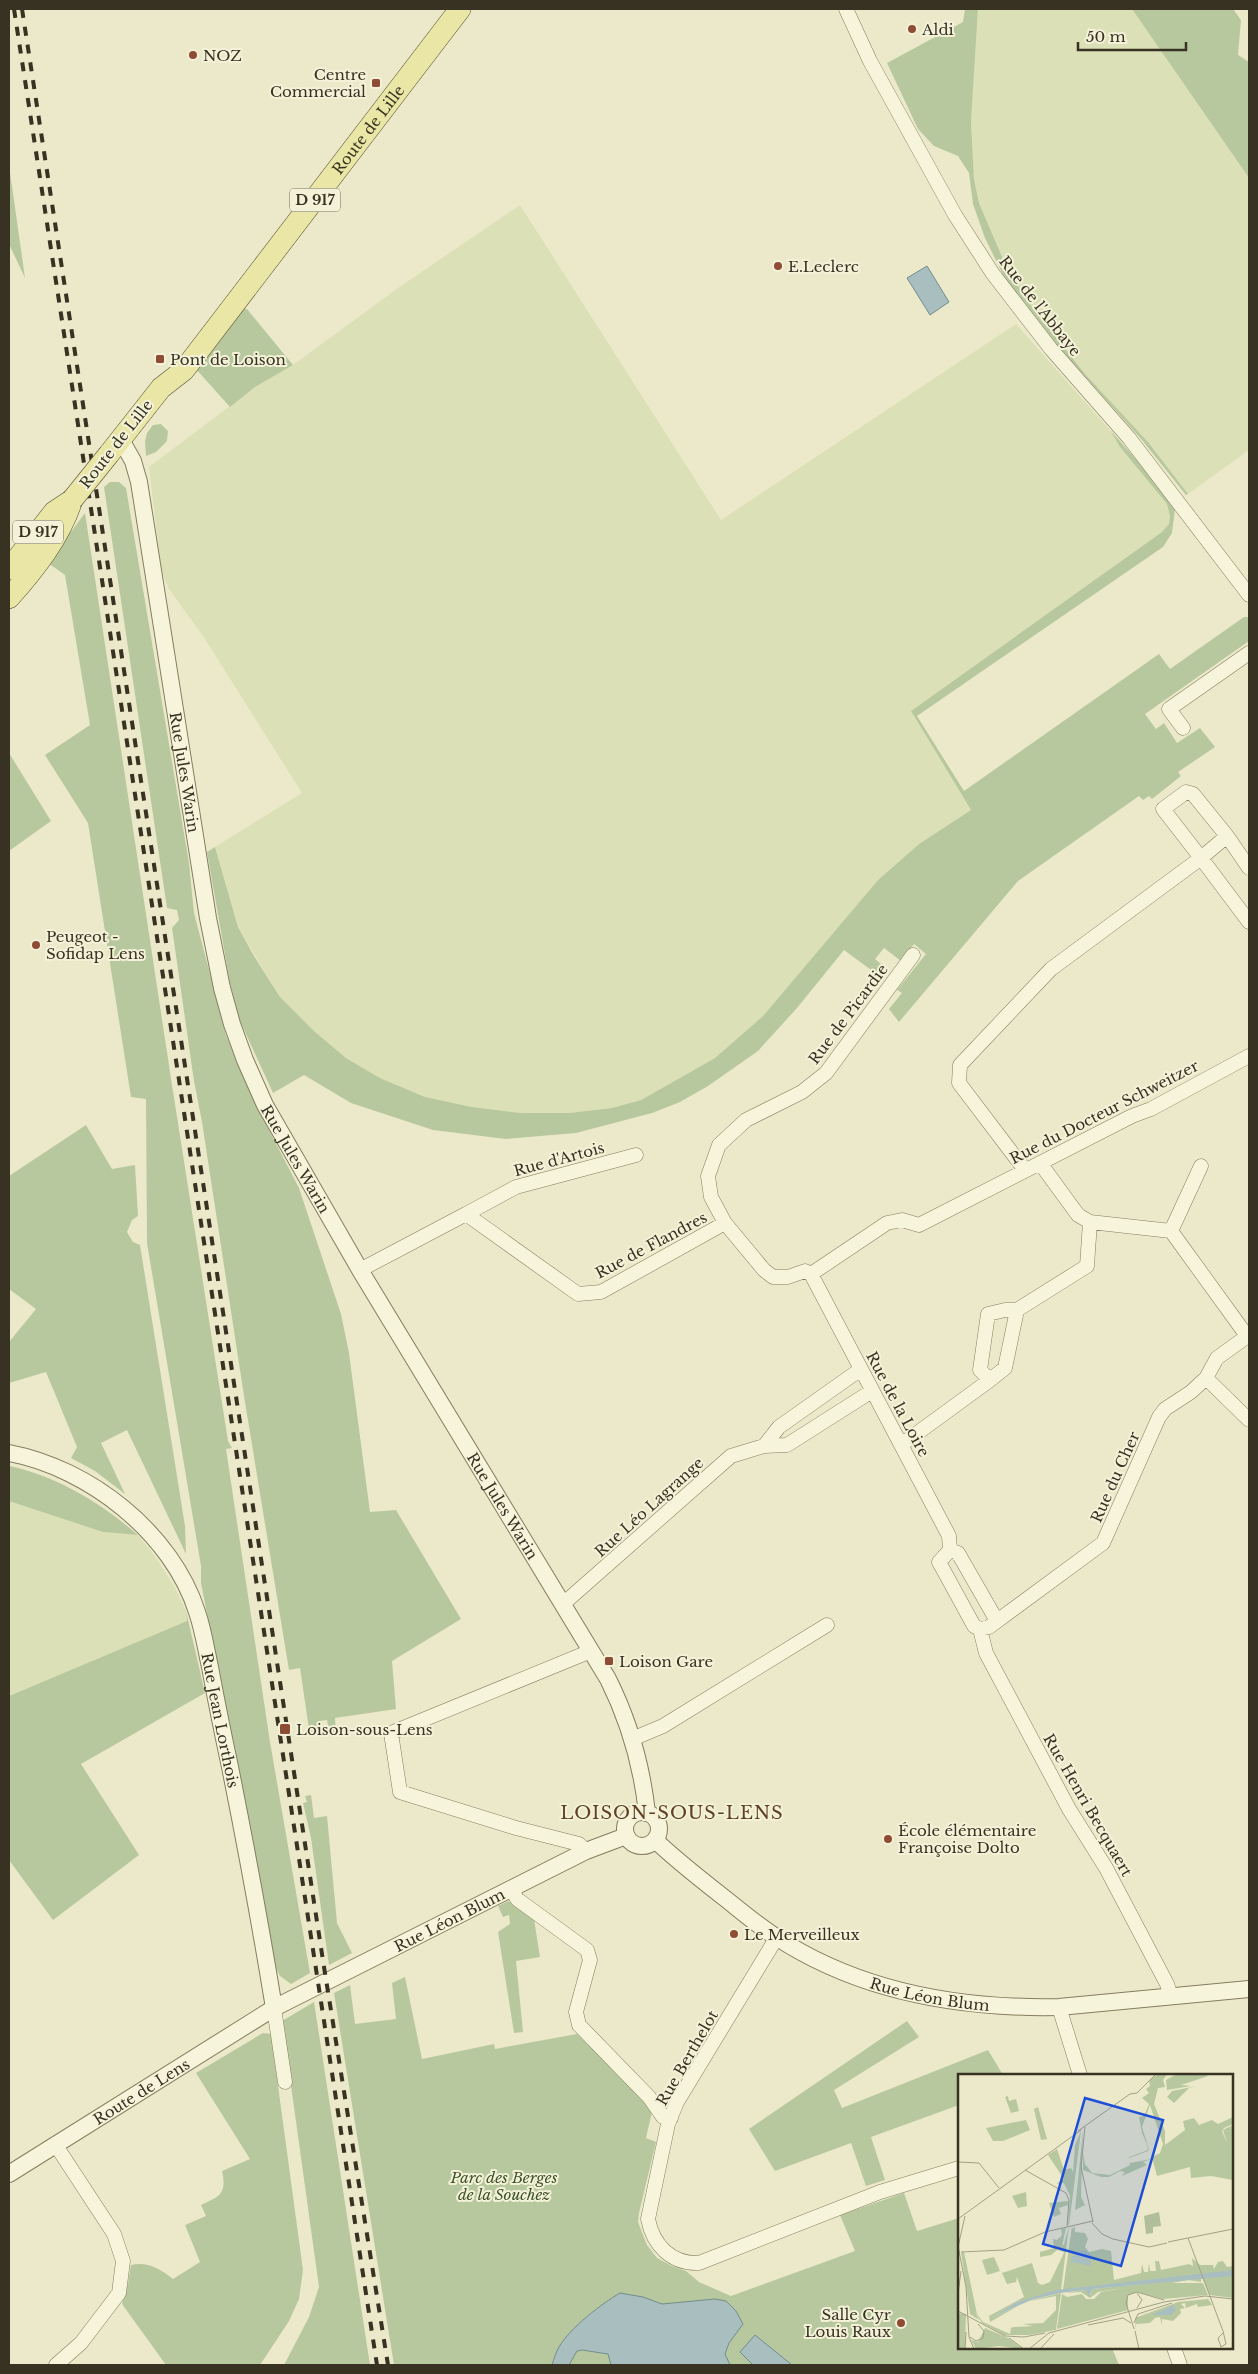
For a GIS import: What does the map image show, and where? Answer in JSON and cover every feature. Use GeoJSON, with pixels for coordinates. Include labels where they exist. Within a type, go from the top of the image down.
{"type":"FeatureCollection","features":[{"type":"Feature","properties":{"kind":"main road","name":"Route de Lille"},"geometry":{"type":"LineString","coordinates":[[161,388],[173,361],[445,9]]}},
{"type":"Feature","properties":{"kind":"main road","name":"Route de Lille"},"geometry":{"type":"LineString","coordinates":[[9,569],[54,512],[72,500],[161,388],[184,370],[460,9]]}},
{"type":"Feature","properties":{"kind":"main road","name":"Route de Lille"},"geometry":{"type":"LineString","coordinates":[[9,598],[28,575],[65,521],[72,500]]}},
{"type":"Feature","properties":{"kind":"street","name":"Rue de l'Abbaye"},"geometry":{"type":"LineString","coordinates":[[846,9],[870,61],[955,216],[994,274],[1051,349],[1129,438],[1249,595]]}},
{"type":"Feature","properties":{"kind":"street","name":"Rue Jules Warin"},"geometry":{"type":"LineString","coordinates":[[115,446],[133,461],[139,482],[208,918],[222,988],[245,1060],[265,1105],[360,1270],[614,1690],[632,1739],[644,1781],[647,1814]]}},
{"type":"Feature","properties":{"kind":"street"},"geometry":{"type":"LineString","coordinates":[[1183,728],[1170,709],[1249,654]]}},
{"type":"Feature","properties":{"kind":"street"},"geometry":{"type":"LineString","coordinates":[[1249,868],[1227,836],[1193,794],[1186,792],[1163,809],[1249,922]]}},
{"type":"Feature","properties":{"kind":"street"},"geometry":{"type":"LineString","coordinates":[[1025,1170],[959,1083],[960,1065],[1051,969],[1201,858],[1227,836]]}},
{"type":"Feature","properties":{"kind":"street","name":"Rue de Picardie"},"geometry":{"type":"LineString","coordinates":[[811,1274],[805,1271],[788,1277],[773,1277],[764,1270],[725,1223],[711,1197],[708,1176],[719,1145],[746,1120],[802,1092],[826,1073],[914,955]]}},
{"type":"Feature","properties":{"kind":"street","name":"Rue du Docteur Schweitzer"},"geometry":{"type":"LineString","coordinates":[[811,1274],[887,1223],[902,1220],[919,1225],[1132,1116],[1151,1109],[1249,1056]]}},
{"type":"Feature","properties":{"kind":"street","name":"Rue d'Artois"},"geometry":{"type":"LineString","coordinates":[[466,1214],[516,1186],[636,1155]]}},
{"type":"Feature","properties":{"kind":"street"},"geometry":{"type":"LineString","coordinates":[[1040,1163],[1078,1215],[1090,1222],[1171,1231],[1248,1335]]}},
{"type":"Feature","properties":{"kind":"street"},"geometry":{"type":"LineString","coordinates":[[1171,1231],[1201,1166]]}},
{"type":"Feature","properties":{"kind":"street"},"geometry":{"type":"LineString","coordinates":[[360,1270],[466,1214]]}},
{"type":"Feature","properties":{"kind":"street","name":"Rue de Flandres"},"geometry":{"type":"LineString","coordinates":[[466,1214],[578,1294],[601,1292],[725,1223]]}},
{"type":"Feature","properties":{"kind":"street"},"geometry":{"type":"LineString","coordinates":[[990,1380],[980,1370],[988,1314],[1005,1310],[1017,1310],[1086,1266],[1090,1222]]}},
{"type":"Feature","properties":{"kind":"street","name":"Rue de la Loire"},"geometry":{"type":"LineString","coordinates":[[811,1274],[949,1536],[950,1550],[958,1553],[997,1621]]}},
{"type":"Feature","properties":{"kind":"street"},"geometry":{"type":"LineString","coordinates":[[901,1445],[1005,1368],[1017,1310]]}},
{"type":"Feature","properties":{"kind":"street","name":"Rue du Cher"},"geometry":{"type":"LineString","coordinates":[[997,1621],[1103,1543],[1159,1417],[1165,1409],[1191,1392],[1206,1378],[1217,1358],[1248,1335]]}},
{"type":"Feature","properties":{"kind":"street"},"geometry":{"type":"LineString","coordinates":[[764,1446],[779,1427],[861,1369]]}},
{"type":"Feature","properties":{"kind":"street"},"geometry":{"type":"LineString","coordinates":[[1206,1378],[1249,1420]]}},
{"type":"Feature","properties":{"kind":"street","name":"Rue Léo Lagrange"},"geometry":{"type":"LineString","coordinates":[[563,1604],[731,1456],[764,1446],[787,1445],[872,1391]]}},
{"type":"Feature","properties":{"kind":"street","name":"Rue Jean Lorthois"},"geometry":{"type":"LineString","coordinates":[[9,1453],[23,1456],[68,1473],[126,1510],[158,1542],[187,1590],[197,1611],[236,1798],[274,2008],[285,2082]]}},
{"type":"Feature","properties":{"kind":"street"},"geometry":{"type":"LineString","coordinates":[[950,1550],[939,1562],[974,1626],[980,1629],[989,1627],[997,1621]]}},
{"type":"Feature","properties":{"kind":"street"},"geometry":{"type":"LineString","coordinates":[[632,1739],[663,1726],[827,1625]]}},
{"type":"Feature","properties":{"kind":"street","name":"Rue Henri Becquaert"},"geometry":{"type":"LineString","coordinates":[[980,1629],[986,1653],[1069,1809],[1106,1868],[1167,1984],[1171,1996]]}},
{"type":"Feature","properties":{"kind":"street"},"geometry":{"type":"LineString","coordinates":[[586,1851],[579,1844],[516,1828],[400,1792],[391,1733],[591,1651]]}},
{"type":"Feature","properties":{"kind":"street"},"geometry":{"type":"LineString","coordinates":[[639,1813],[647,1814],[657,1822],[658,1835],[648,1845],[639,1846],[631,1843],[626,1836],[627,1821],[639,1813]]}},
{"type":"Feature","properties":{"kind":"street","name":"Rue Léon Blum"},"geometry":{"type":"LineString","coordinates":[[274,2008],[586,1851],[626,1836]]}},
{"type":"Feature","properties":{"kind":"street","name":"Rue Léon Blum"},"geometry":{"type":"LineString","coordinates":[[655,1840],[674,1858],[777,1938],[836,1969],[907,1993],[994,2007],[1059,2007],[1249,1989]]}},
{"type":"Feature","properties":{"kind":"street"},"geometry":{"type":"LineString","coordinates":[[511,1888],[517,1899],[587,1950],[590,1960],[576,2012],[579,2026],[649,2098],[663,2116],[670,2118]]}},
{"type":"Feature","properties":{"kind":"street","name":"Rue Berthelot"},"geometry":{"type":"LineString","coordinates":[[777,1938],[677,2102],[670,2118],[648,2219],[650,2232],[659,2247],[675,2259],[688,2264],[699,2263],[880,2192],[958,2168]]}},
{"type":"Feature","properties":{"kind":"street"},"geometry":{"type":"LineString","coordinates":[[1059,2007],[1080,2074]]}},
{"type":"Feature","properties":{"kind":"street","name":"Route de Lens"},"geometry":{"type":"LineString","coordinates":[[9,2174],[274,2008]]}},
{"type":"Feature","properties":{"kind":"street"},"geometry":{"type":"LineString","coordinates":[[55,2144],[114,2234],[122,2261],[119,2293],[81,2343],[56,2365]]}},
{"type":"Feature","properties":{"kind":"street"},"geometry":{"type":"LineString","coordinates":[[1174,2349],[1180,2365]]}},
{"type":"Feature","properties":{"kind":"green space"},"geometry":{"type":"Polygon","coordinates":[[[965,9],[978,9],[971,122],[974,179],[979,203],[1003,259],[1025,298],[1085,374],[1148,442],[1188,494],[1186,495],[1142,440],[1031,316],[1007,283],[985,238],[973,204],[969,173],[958,156],[934,146],[918,129],[887,63],[963,22],[965,9]]]}},
{"type":"Feature","properties":{"kind":"green space"},"geometry":{"type":"Polygon","coordinates":[[[978,9],[1132,9],[1249,178],[1249,450],[1188,494],[1148,442],[1085,374],[1025,298],[1003,259],[979,203],[974,179],[971,122],[978,9]]]}},
{"type":"Feature","properties":{"kind":"green space"},"geometry":{"type":"Polygon","coordinates":[[[1132,9],[1233,9],[1241,20],[1238,55],[1249,62],[1249,178],[1132,9]]]}},
{"type":"Feature","properties":{"kind":"green space"},"geometry":{"type":"Polygon","coordinates":[[[9,165],[25,278],[9,244],[9,165]]]}},
{"type":"Feature","properties":{"kind":"green space"},"geometry":{"type":"Polygon","coordinates":[[[520,205],[721,520],[1016,324],[1110,430],[1120,447],[1167,504],[1170,516],[1169,524],[1162,532],[911,711],[971,810],[919,844],[878,880],[763,1016],[715,1058],[641,1100],[612,1108],[569,1113],[521,1113],[472,1107],[425,1097],[380,1078],[346,1058],[314,1031],[280,997],[238,927],[215,847],[302,793],[205,639],[169,589],[161,569],[149,467],[255,387],[293,365],[398,288],[520,205]]]}},
{"type":"Feature","properties":{"kind":"green space"},"geometry":{"type":"Polygon","coordinates":[[[242,309],[247,309],[293,365],[255,387],[230,407],[195,368],[242,309]]]}},
{"type":"Feature","properties":{"kind":"green space"},"geometry":{"type":"Polygon","coordinates":[[[161,424],[168,431],[167,441],[156,452],[146,456],[145,441],[147,433],[153,425],[161,424]]]}},
{"type":"Feature","properties":{"kind":"green space"},"geometry":{"type":"Polygon","coordinates":[[[1110,430],[1142,466],[1175,509],[1172,533],[1163,547],[917,716],[964,791],[1159,654],[1170,669],[1244,617],[1249,617],[1249,641],[1145,714],[1156,729],[1164,723],[1177,743],[1200,728],[1215,747],[1178,772],[1181,776],[1152,799],[1149,796],[1143,800],[1139,796],[1018,881],[899,1022],[889,1009],[902,993],[897,990],[926,954],[914,944],[901,961],[884,948],[875,959],[888,970],[882,978],[844,950],[797,1008],[758,1051],[708,1086],[680,1102],[652,1113],[576,1133],[506,1139],[433,1130],[351,1103],[304,1075],[273,1093],[240,1021],[230,983],[207,852],[215,847],[238,927],[280,997],[314,1031],[346,1058],[380,1078],[425,1097],[472,1107],[521,1113],[569,1113],[612,1108],[641,1100],[715,1058],[763,1016],[878,880],[919,844],[971,810],[911,711],[1162,532],[1169,524],[1170,516],[1167,504],[1120,447],[1110,430]]]}},
{"type":"Feature","properties":{"kind":"green space"},"geometry":{"type":"Polygon","coordinates":[[[110,482],[119,482],[126,488],[189,863],[194,913],[226,1035],[255,1103],[299,1188],[341,1314],[349,1353],[370,1512],[396,1510],[461,1619],[392,1661],[396,1709],[335,1718],[336,1735],[330,1736],[327,1720],[320,1721],[322,1734],[310,1736],[300,1668],[289,1670],[194,1081],[172,928],[179,920],[177,910],[167,908],[104,487],[110,482]]]}},
{"type":"Feature","properties":{"kind":"green space"},"geometry":{"type":"Polygon","coordinates":[[[85,513],[172,1085],[228,1441],[232,1448],[226,1449],[270,1742],[310,1973],[291,1984],[280,1976],[276,1968],[201,1583],[201,1566],[147,1243],[146,1099],[131,1097],[88,823],[45,755],[90,725],[65,575],[48,563],[85,513]]]}},
{"type":"Feature","properties":{"kind":"green space"},"geometry":{"type":"Polygon","coordinates":[[[9,753],[51,821],[9,851],[9,753]]]}},
{"type":"Feature","properties":{"kind":"green space"},"geometry":{"type":"Polygon","coordinates":[[[86,1125],[112,1169],[135,1165],[138,1216],[132,1220],[127,1232],[133,1242],[140,1245],[185,1526],[186,1554],[127,1430],[101,1443],[125,1494],[95,1471],[71,1458],[77,1447],[46,1372],[9,1383],[9,1342],[36,1309],[9,1289],[9,1176],[86,1125]]]}},
{"type":"Feature","properties":{"kind":"green space"},"geometry":{"type":"Polygon","coordinates":[[[9,1466],[44,1476],[78,1492],[109,1512],[138,1535],[103,1532],[9,1501],[9,1466]]]}},
{"type":"Feature","properties":{"kind":"green space"},"geometry":{"type":"Polygon","coordinates":[[[9,1501],[19,1502],[103,1532],[138,1535],[152,1552],[173,1584],[186,1611],[187,1621],[9,1696],[9,1501]]]}},
{"type":"Feature","properties":{"kind":"green space"},"geometry":{"type":"Polygon","coordinates":[[[186,1611],[205,1693],[81,1764],[139,1855],[53,1920],[9,1860],[9,1696],[187,1621],[186,1611]]]}},
{"type":"Feature","properties":{"kind":"green space"},"geometry":{"type":"Polygon","coordinates":[[[311,1795],[314,1818],[327,1816],[337,1923],[352,1953],[329,1965],[311,1838],[303,1803],[307,1802],[305,1796],[311,1795]]]}},
{"type":"Feature","properties":{"kind":"green space"},"geometry":{"type":"Polygon","coordinates":[[[508,1901],[534,1919],[540,1957],[516,1961],[523,2032],[514,2033],[498,1932],[510,1924],[509,1915],[503,1917],[498,1906],[508,1901]]]}},
{"type":"Feature","properties":{"kind":"green space","name":"Parc des Berges de la Souchez"},"geometry":{"type":"Polygon","coordinates":[[[405,1977],[422,2059],[494,2044],[495,2049],[577,2034],[644,2100],[652,2112],[646,2138],[656,2142],[638,2222],[647,2245],[657,2258],[686,2271],[699,2282],[731,2296],[855,2251],[840,2215],[904,2193],[917,2231],[958,2218],[958,2349],[1112,2349],[1119,2365],[394,2365],[334,1993],[350,1985],[355,2024],[396,2019],[392,1983],[405,1977]]]}},
{"type":"Feature","properties":{"kind":"green space"},"geometry":{"type":"Polygon","coordinates":[[[314,2002],[370,2365],[284,2365],[309,2317],[319,2287],[282,2021],[314,2002]]]}},
{"type":"Feature","properties":{"kind":"green space"},"geometry":{"type":"Polygon","coordinates":[[[907,2021],[919,2037],[834,2090],[842,2108],[988,2050],[1002,2074],[958,2074],[958,2105],[871,2137],[885,2180],[866,2186],[851,2143],[775,2171],[749,2129],[907,2021]]]}},
{"type":"Feature","properties":{"kind":"green space"},"geometry":{"type":"Polygon","coordinates":[[[263,2033],[271,2034],[303,2270],[299,2299],[289,2321],[260,2365],[166,2365],[122,2304],[131,2265],[143,2264],[154,2267],[173,2279],[200,2262],[185,2225],[206,2216],[201,2205],[213,2199],[223,2189],[222,2171],[250,2159],[196,2073],[263,2033]]]}},
{"type":"Feature","properties":{"kind":"shaded area"},"geometry":{"type":"Polygon","coordinates":[[[927,266],[949,302],[930,315],[907,278],[927,266]]]}},
{"type":"Feature","properties":{"kind":"shaded area"},"geometry":{"type":"Polygon","coordinates":[[[620,2293],[643,2297],[662,2304],[715,2299],[726,2301],[736,2311],[743,2324],[729,2343],[725,2354],[730,2365],[611,2365],[608,2354],[582,2350],[577,2351],[569,2365],[552,2365],[559,2347],[570,2332],[595,2310],[620,2293]]]}},
{"type":"Feature","properties":{"kind":"shaded area"},"geometry":{"type":"Polygon","coordinates":[[[755,2335],[792,2365],[753,2365],[740,2352],[755,2335]]]}},
{"type":"Feature","properties":{"kind":"railway"},"geometry":{"type":"LineString","coordinates":[[14,9],[377,2365]]}},
{"type":"Feature","properties":{"kind":"railway"},"geometry":{"type":"LineString","coordinates":[[22,9],[324,1967],[388,2365]]}},
{"type":"Feature","properties":{"kind":"place","name":"Aldi"},"geometry":{"type":"Point","coordinates":[912,29]}},
{"type":"Feature","properties":{"kind":"place","name":"NOZ"},"geometry":{"type":"Point","coordinates":[193,55]}},
{"type":"Feature","properties":{"kind":"place","name":"Centre Commercial"},"geometry":{"type":"Point","coordinates":[376,83]}},
{"type":"Feature","properties":{"kind":"place","name":"E.Leclerc"},"geometry":{"type":"Point","coordinates":[778,266]}},
{"type":"Feature","properties":{"kind":"place","name":"Pont de Loison"},"geometry":{"type":"Point","coordinates":[160,359]}},
{"type":"Feature","properties":{"kind":"place","name":"Peugeot - Sofidap Lens"},"geometry":{"type":"Point","coordinates":[36,945]}},
{"type":"Feature","properties":{"kind":"place","name":"Loison Gare"},"geometry":{"type":"Point","coordinates":[609,1661]}},
{"type":"Feature","properties":{"kind":"place","name":"Loison-sous-Lens"},"geometry":{"type":"Point","coordinates":[285,1729]}},
{"type":"Feature","properties":{"kind":"place","name":"École élémentaire Françoise Dolto"},"geometry":{"type":"Point","coordinates":[888,1839]}},
{"type":"Feature","properties":{"kind":"place","name":"Le Merveilleux"},"geometry":{"type":"Point","coordinates":[734,1934]}},
{"type":"Feature","properties":{"kind":"place","name":"Salle Cyr Louis Raux"},"geometry":{"type":"Point","coordinates":[901,2323]}},
{"type":"Feature","properties":{"kind":"district","name":"LOISON-SOUS-LENS"},"geometry":{"type":"Point","coordinates":[672,1813]}}]}
